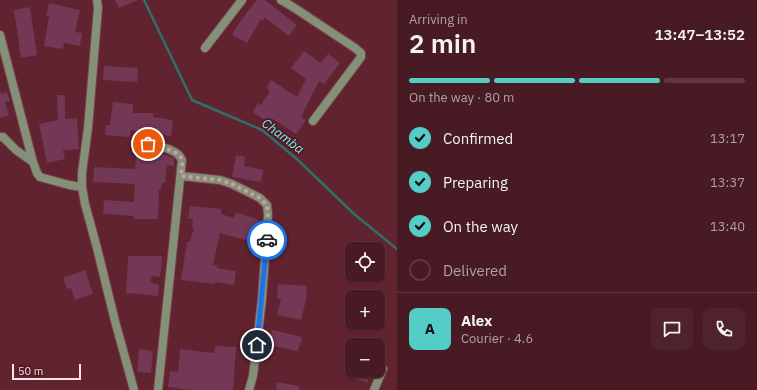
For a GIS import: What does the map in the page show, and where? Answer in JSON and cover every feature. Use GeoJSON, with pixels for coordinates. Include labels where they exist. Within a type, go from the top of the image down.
{"type":"FeatureCollection","features":[{"type":"Feature","properties":{"kind":"street"},"geometry":{"type":"LineString","coordinates":[[97,0],[98,8],[88,128],[82,173],[82,187],[85,204],[134,390]]}},
{"type":"Feature","properties":{"kind":"street"},"geometry":{"type":"LineString","coordinates":[[205,48],[242,0]]}},
{"type":"Feature","properties":{"kind":"street"},"geometry":{"type":"LineString","coordinates":[[281,0],[296,3],[361,53],[361,57],[313,120]]}},
{"type":"Feature","properties":{"kind":"street"},"geometry":{"type":"LineString","coordinates":[[0,35],[32,162],[37,173],[40,177],[82,187]]}},
{"type":"Feature","properties":{"kind":"street"},"geometry":{"type":"LineString","coordinates":[[0,137],[3,137],[16,150],[32,162]]}},
{"type":"Feature","properties":{"kind":"street"},"geometry":{"type":"LineString","coordinates":[[148,144],[176,152],[180,154],[182,160],[158,390]]}},
{"type":"Feature","properties":{"kind":"street"},"geometry":{"type":"LineString","coordinates":[[181,176],[220,180],[232,184],[260,198],[267,205],[268,215],[262,299],[253,376],[249,390]]}},
{"type":"Feature","properties":{"kind":"street"},"geometry":{"type":"LineString","coordinates":[[374,390],[379,378]]}},
{"type":"Feature","properties":{"kind":"building"},"geometry":{"type":"Polygon","coordinates":[[[115,0],[138,0],[119,8],[115,0]]]}},
{"type":"Feature","properties":{"kind":"building"},"geometry":{"type":"Polygon","coordinates":[[[257,0],[265,0],[297,25],[289,36],[265,18],[263,21],[261,19],[247,43],[232,35],[241,20],[257,0]]]}},
{"type":"Feature","properties":{"kind":"building"},"geometry":{"type":"Polygon","coordinates":[[[49,3],[80,10],[75,32],[82,33],[80,46],[64,43],[63,49],[44,46],[49,16],[46,16],[49,3]]]}},
{"type":"Feature","properties":{"kind":"building"},"geometry":{"type":"Polygon","coordinates":[[[30,7],[37,55],[21,58],[14,10],[30,7]]]}},
{"type":"Feature","properties":{"kind":"building"},"geometry":{"type":"Polygon","coordinates":[[[304,51],[321,63],[328,54],[340,63],[324,84],[319,81],[301,117],[306,120],[296,134],[271,118],[268,122],[253,112],[258,103],[261,105],[270,91],[266,88],[271,80],[297,97],[306,79],[291,68],[304,51]]]}},
{"type":"Feature","properties":{"kind":"building"},"geometry":{"type":"Polygon","coordinates":[[[104,66],[138,68],[137,82],[103,80],[104,66]]]}},
{"type":"Feature","properties":{"kind":"building"},"geometry":{"type":"Polygon","coordinates":[[[0,92],[2,94],[7,92],[10,101],[5,102],[9,115],[0,118],[0,92]]]}},
{"type":"Feature","properties":{"kind":"building"},"geometry":{"type":"Polygon","coordinates":[[[57,95],[65,95],[65,119],[77,118],[79,149],[63,150],[65,159],[47,163],[39,124],[58,120],[57,95]]]}},
{"type":"Feature","properties":{"kind":"building"},"geometry":{"type":"Polygon","coordinates":[[[113,102],[133,104],[133,113],[153,113],[153,117],[173,120],[171,136],[131,130],[130,137],[105,135],[106,125],[110,125],[113,102]]]}},
{"type":"Feature","properties":{"kind":"building"},"geometry":{"type":"Polygon","coordinates":[[[137,148],[161,153],[174,158],[174,166],[167,165],[165,183],[162,183],[161,190],[159,190],[158,219],[134,219],[134,216],[103,214],[104,200],[134,202],[135,184],[93,182],[94,167],[135,169],[137,148]]]}},
{"type":"Feature","properties":{"kind":"building"},"geometry":{"type":"Polygon","coordinates":[[[236,155],[245,157],[244,166],[263,170],[261,182],[232,177],[236,155]]]}},
{"type":"Feature","properties":{"kind":"building"},"geometry":{"type":"Polygon","coordinates":[[[190,206],[221,209],[221,214],[234,218],[236,212],[259,220],[252,242],[220,233],[213,265],[218,266],[217,268],[236,271],[234,285],[215,282],[215,284],[181,280],[187,242],[190,242],[194,228],[192,227],[193,219],[188,219],[190,206]]]}},
{"type":"Feature","properties":{"kind":"building"},"geometry":{"type":"Polygon","coordinates":[[[128,256],[162,256],[160,277],[152,276],[150,282],[159,285],[158,296],[126,293],[128,256]]]}},
{"type":"Feature","properties":{"kind":"building"},"geometry":{"type":"Polygon","coordinates":[[[85,270],[93,294],[75,300],[71,288],[67,289],[63,278],[85,270]]]}},
{"type":"Feature","properties":{"kind":"building"},"geometry":{"type":"Polygon","coordinates":[[[278,284],[307,286],[306,300],[301,320],[277,315],[281,299],[277,298],[278,284]]]}},
{"type":"Feature","properties":{"kind":"building"},"geometry":{"type":"Polygon","coordinates":[[[272,330],[302,337],[298,351],[269,345],[272,330]]]}},
{"type":"Feature","properties":{"kind":"building"},"geometry":{"type":"Polygon","coordinates":[[[215,346],[236,347],[233,390],[190,390],[168,387],[170,371],[178,372],[180,349],[214,353],[215,346]]]}},
{"type":"Feature","properties":{"kind":"building"},"geometry":{"type":"Polygon","coordinates":[[[139,349],[153,351],[151,373],[137,372],[139,349]]]}},
{"type":"Feature","properties":{"kind":"building"},"geometry":{"type":"Polygon","coordinates":[[[353,378],[369,378],[367,383],[353,378]]]}},
{"type":"Feature","properties":{"kind":"building"},"geometry":{"type":"Polygon","coordinates":[[[277,382],[299,386],[299,390],[276,390],[277,382]]]}},
{"type":"Feature","properties":{"kind":"waterway","name":"Chamba"},"geometry":{"type":"LineString","coordinates":[[144,0],[192,100],[262,130],[298,160],[353,213],[397,249]]}},
{"type":"Feature","properties":{"kind":"way so far"},"geometry":{"type":"LineString","coordinates":[[148,144],[180,154],[182,160],[181,176],[220,180],[232,184],[260,198],[267,205],[267,240]]}},
{"type":"Feature","properties":{"kind":"route"},"geometry":{"type":"LineString","coordinates":[[257,345],[267,240]]}}]}
